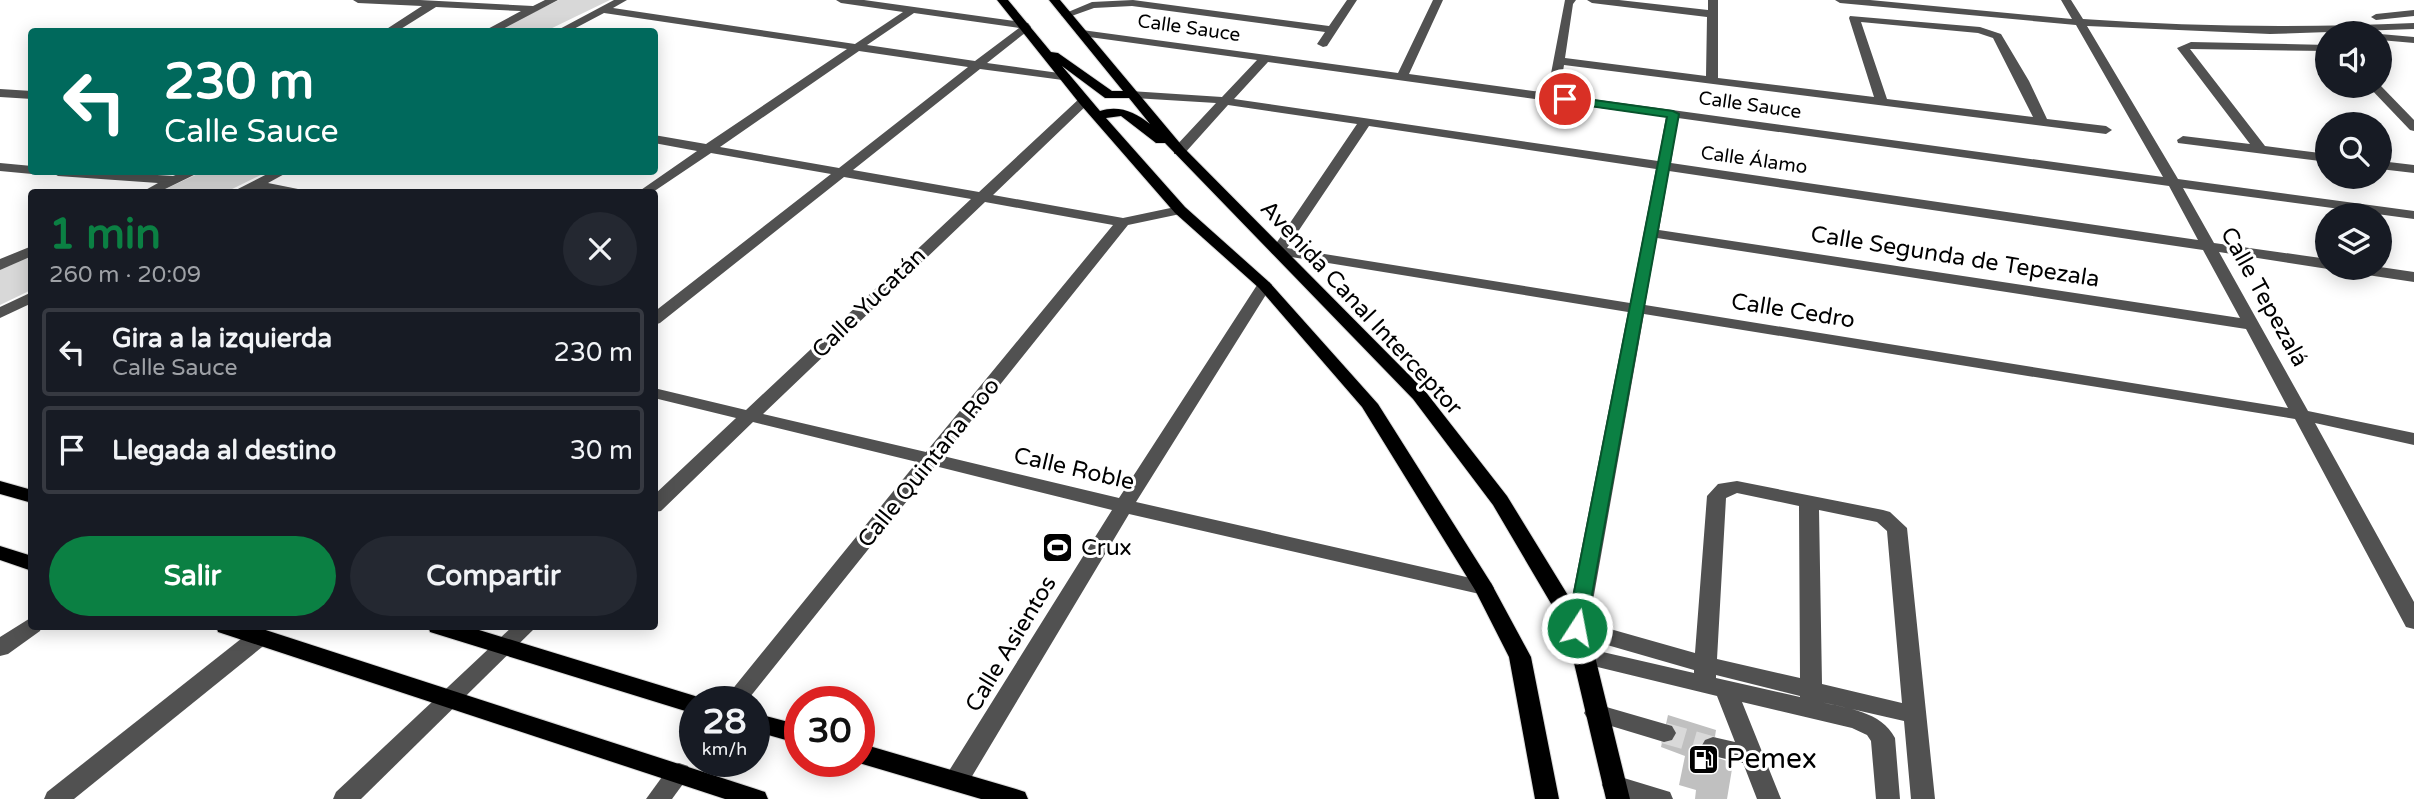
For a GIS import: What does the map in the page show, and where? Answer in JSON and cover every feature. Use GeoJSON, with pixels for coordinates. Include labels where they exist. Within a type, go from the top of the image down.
{"type":"FeatureCollection","features":[{"type":"Feature","properties":{"kind":"main road"},"geometry":{"type":"LineString","coordinates":[[1002,0],[1084,101],[1180,209],[1264,285],[1369,404],[1484,588],[1520,657],[1548,799]]}},
{"type":"Feature","properties":{"kind":"main road","name":"Avenida Canal Interceptor"},"geometry":{"type":"LineString","coordinates":[[1054,0],[1179,151],[1419,395],[1500,501],[1577,628],[1581,655],[1616,792]]}},
{"type":"Feature","properties":{"kind":"main road"},"geometry":{"type":"LineString","coordinates":[[1042,48],[1066,62],[1109,95],[1133,94]]}},
{"type":"Feature","properties":{"kind":"main road"},"geometry":{"type":"LineString","coordinates":[[1098,117],[1113,112],[1125,113],[1179,151]]}},
{"type":"Feature","properties":{"kind":"main road"},"geometry":{"type":"LineString","coordinates":[[0,487],[28,496]]}},
{"type":"Feature","properties":{"kind":"main road"},"geometry":{"type":"LineString","coordinates":[[0,554],[28,563]]}},
{"type":"Feature","properties":{"kind":"main road"},"geometry":{"type":"LineString","coordinates":[[238,630],[447,700],[679,773]]}},
{"type":"Feature","properties":{"kind":"main road"},"geometry":{"type":"LineString","coordinates":[[451,630],[679,700]]}},
{"type":"Feature","properties":{"kind":"main road"},"geometry":{"type":"LineString","coordinates":[[875,757],[1016,799]]}},
{"type":"Feature","properties":{"kind":"main road"},"geometry":{"type":"LineString","coordinates":[[691,777],[756,799]]}},
{"type":"Feature","properties":{"kind":"street"},"geometry":{"type":"LineString","coordinates":[[358,0],[535,9]]}},
{"type":"Feature","properties":{"kind":"street"},"geometry":{"type":"LineString","coordinates":[[495,28],[552,0]]}},
{"type":"Feature","properties":{"kind":"street"},"geometry":{"type":"LineString","coordinates":[[567,28],[622,0]]}},
{"type":"Feature","properties":{"kind":"street"},"geometry":{"type":"LineString","coordinates":[[841,0],[1025,26]]}},
{"type":"Feature","properties":{"kind":"street"},"geometry":{"type":"LineString","coordinates":[[1203,13],[1215,0]]}},
{"type":"Feature","properties":{"kind":"street"},"geometry":{"type":"LineString","coordinates":[[1323,44],[1352,0]]}},
{"type":"Feature","properties":{"kind":"street"},"geometry":{"type":"LineString","coordinates":[[1402,77],[1438,0]]}},
{"type":"Feature","properties":{"kind":"street"},"geometry":{"type":"LineString","coordinates":[[1555,84],[1568,3],[1571,0]]}},
{"type":"Feature","properties":{"kind":"street"},"geometry":{"type":"LineString","coordinates":[[1592,0],[1713,6]]}},
{"type":"Feature","properties":{"kind":"street"},"geometry":{"type":"LineString","coordinates":[[1696,0],[1713,6]]}},
{"type":"Feature","properties":{"kind":"street"},"geometry":{"type":"LineString","coordinates":[[1840,0],[2211,31],[2310,31],[2414,26]]}},
{"type":"Feature","properties":{"kind":"street"},"geometry":{"type":"LineString","coordinates":[[1941,0],[2076,18],[2283,21],[2414,13]]}},
{"type":"Feature","properties":{"kind":"street","name":"Calle Tepezalá"},"geometry":{"type":"LineString","coordinates":[[2066,0],[2174,183],[2414,621]]}},
{"type":"Feature","properties":{"kind":"street"},"geometry":{"type":"LineString","coordinates":[[1066,15],[1092,5],[1128,1],[1332,30]]}},
{"type":"Feature","properties":{"kind":"street"},"geometry":{"type":"LineString","coordinates":[[394,28],[434,4]]}},
{"type":"Feature","properties":{"kind":"street"},"geometry":{"type":"LineString","coordinates":[[1712,80],[1713,6]]}},
{"type":"Feature","properties":{"kind":"street"},"geometry":{"type":"LineString","coordinates":[[602,10],[1066,78]]}},
{"type":"Feature","properties":{"kind":"street"},"geometry":{"type":"LineString","coordinates":[[649,189],[912,10]]}},
{"type":"Feature","properties":{"kind":"street"},"geometry":{"type":"LineString","coordinates":[[1882,102],[1852,21],[1854,18],[1990,32],[1997,36],[2023,81],[2042,122]]}},
{"type":"Feature","properties":{"kind":"street"},"geometry":{"type":"LineString","coordinates":[[658,317],[1025,26]]}},
{"type":"Feature","properties":{"kind":"street"},"geometry":{"type":"LineString","coordinates":[[2310,31],[2315,31]]}},
{"type":"Feature","properties":{"kind":"street","name":"Calle Sauce"},"geometry":{"type":"LineString","coordinates":[[1082,33],[2414,215]]}},
{"type":"Feature","properties":{"kind":"street"},"geometry":{"type":"LineString","coordinates":[[2392,38],[2414,40]]}},
{"type":"Feature","properties":{"kind":"street"},"geometry":{"type":"LineString","coordinates":[[2261,150],[2183,48],[2191,45],[2315,48]]}},
{"type":"Feature","properties":{"kind":"street"},"geometry":{"type":"LineString","coordinates":[[1179,151],[1265,58]]}},
{"type":"Feature","properties":{"kind":"street"},"geometry":{"type":"LineString","coordinates":[[1558,61],[2106,130]]}},
{"type":"Feature","properties":{"kind":"street"},"geometry":{"type":"LineString","coordinates":[[0,93],[28,95]]}},
{"type":"Feature","properties":{"kind":"street","name":"Calle Álamo"},"geometry":{"type":"LineString","coordinates":[[1133,94],[1184,95],[2315,262]]}},
{"type":"Feature","properties":{"kind":"street"},"geometry":{"type":"LineString","coordinates":[[2386,98],[2414,127]]}},
{"type":"Feature","properties":{"kind":"street","name":"Calle Yucatán"},"geometry":{"type":"LineString","coordinates":[[658,502],[1084,101]]}},
{"type":"Feature","properties":{"kind":"street"},"geometry":{"type":"LineString","coordinates":[[1673,114],[1577,628],[1711,680],[1811,700],[1875,729],[1883,738],[1888,799]]}},
{"type":"Feature","properties":{"kind":"street"},"geometry":{"type":"LineString","coordinates":[[1278,251],[1365,122]]}},
{"type":"Feature","properties":{"kind":"street"},"geometry":{"type":"LineString","coordinates":[[658,140],[1123,222],[1180,209]]}},
{"type":"Feature","properties":{"kind":"street"},"geometry":{"type":"LineString","coordinates":[[2183,140],[2315,156]]}},
{"type":"Feature","properties":{"kind":"street"},"geometry":{"type":"LineString","coordinates":[[2392,166],[2414,169]]}},
{"type":"Feature","properties":{"kind":"street"},"geometry":{"type":"LineString","coordinates":[[0,167],[28,170]]}},
{"type":"Feature","properties":{"kind":"street"},"geometry":{"type":"LineString","coordinates":[[102,175],[176,180]]}},
{"type":"Feature","properties":{"kind":"street"},"geometry":{"type":"LineString","coordinates":[[156,189],[187,175]]}},
{"type":"Feature","properties":{"kind":"street"},"geometry":{"type":"LineString","coordinates":[[246,189],[275,175]]}},
{"type":"Feature","properties":{"kind":"street"},"geometry":{"type":"LineString","coordinates":[[255,185],[277,189]]}},
{"type":"Feature","properties":{"kind":"street","name":"Calle Quintana Roo"},"geometry":{"type":"LineString","coordinates":[[746,686],[1123,222]]}},
{"type":"Feature","properties":{"kind":"street","name":"Calle Segunda de Tepezala"},"geometry":{"type":"LineString","coordinates":[[1651,233],[2252,325]]}},
{"type":"Feature","properties":{"kind":"street","name":"Calle Cedro"},"geometry":{"type":"LineString","coordinates":[[1278,251],[2301,415],[2414,439]]}},
{"type":"Feature","properties":{"kind":"street"},"geometry":{"type":"LineString","coordinates":[[1,264],[28,252]]}},
{"type":"Feature","properties":{"kind":"street"},"geometry":{"type":"LineString","coordinates":[[2392,274],[2414,277]]}},
{"type":"Feature","properties":{"kind":"street","name":"Calle Asientos"},"geometry":{"type":"LineString","coordinates":[[956,780],[1124,506],[1264,285]]}},
{"type":"Feature","properties":{"kind":"street"},"geometry":{"type":"LineString","coordinates":[[0,313],[28,299]]}},
{"type":"Feature","properties":{"kind":"street","name":"Calle Roble"},"geometry":{"type":"LineString","coordinates":[[658,394],[1124,506],[1484,588]]}},
{"type":"Feature","properties":{"kind":"street"},"geometry":{"type":"LineString","coordinates":[[1769,799],[1752,755],[1711,680],[1717,496],[1726,488],[1737,487],[1883,517],[1897,528],[1923,799]]}},
{"type":"Feature","properties":{"kind":"street"},"geometry":{"type":"LineString","coordinates":[[1809,503],[1811,700]]}},
{"type":"Feature","properties":{"kind":"street"},"geometry":{"type":"LineString","coordinates":[[0,648],[28,628]]}},
{"type":"Feature","properties":{"kind":"street"},"geometry":{"type":"LineString","coordinates":[[345,799],[523,630]]}},
{"type":"Feature","properties":{"kind":"street"},"geometry":{"type":"LineString","coordinates":[[55,799],[259,637]]}},
{"type":"Feature","properties":{"kind":"street"},"geometry":{"type":"LineString","coordinates":[[1581,655],[1811,700],[1915,715]]}},
{"type":"Feature","properties":{"kind":"street"},"geometry":{"type":"LineString","coordinates":[[1596,713],[1664,733]]}},
{"type":"Feature","properties":{"kind":"street"},"geometry":{"type":"LineString","coordinates":[[1713,747],[1752,755]]}},
{"type":"Feature","properties":{"kind":"street"},"geometry":{"type":"LineString","coordinates":[[657,799],[679,773]]}},
{"type":"Feature","properties":{"kind":"street"},"geometry":{"type":"LineString","coordinates":[[1616,792],[1661,799]]}},
{"type":"Feature","properties":{"kind":"shaded area"},"geometry":{"type":"Polygon","coordinates":[[[559,0],[610,0],[552,28],[501,28],[559,0]]]}},
{"type":"Feature","properties":{"kind":"shaded area"},"geometry":{"type":"Polygon","coordinates":[[[196,175],[261,175],[232,189],[165,189],[196,175]]]}},
{"type":"Feature","properties":{"kind":"shaded area"},"geometry":{"type":"Polygon","coordinates":[[[28,254],[28,291],[0,305],[0,268],[28,254]]]}},
{"type":"Feature","properties":{"kind":"building","name":"Pemex"},"geometry":{"type":"Polygon","coordinates":[[[1668,715],[1716,730],[1712,756],[1733,763],[1727,799],[1695,799],[1696,790],[1679,785],[1685,756],[1661,747],[1668,715]]]}},
{"type":"Feature","properties":{"kind":"tunnel"},"geometry":{"type":"LineString","coordinates":[[1664,733],[1713,747]]}},
{"type":"Feature","properties":{"kind":"place","name":"Crux"},"geometry":{"type":"Point","coordinates":[1058,548]}},
{"type":"Feature","properties":{"kind":"place","name":"Pemex"},"geometry":{"type":"Point","coordinates":[1703,759]}},
{"type":"Feature","properties":{"kind":"route"},"geometry":{"type":"LineString","coordinates":[[1565,99],[1673,114],[1577,628]]}}]}
